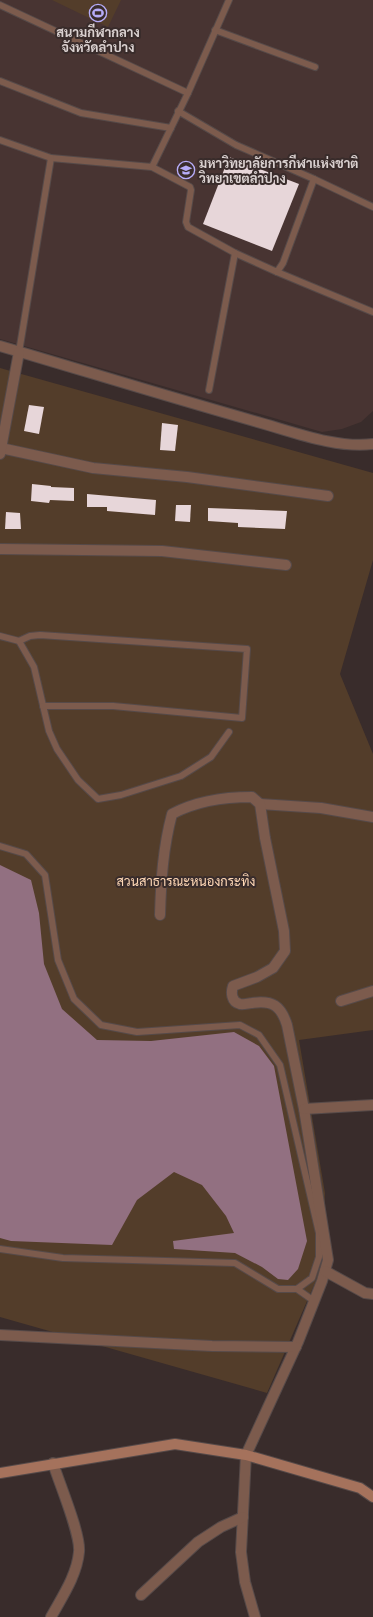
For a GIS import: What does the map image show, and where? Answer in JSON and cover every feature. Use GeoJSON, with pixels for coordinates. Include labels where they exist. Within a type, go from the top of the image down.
{"type":"FeatureCollection","features":[{"type":"Feature","properties":{"kind":"street"},"geometry":{"type":"LineString","coordinates":[[0,346],[324,440],[359,446],[373,444]]}},
{"type":"Feature","properties":{"kind":"street"},"geometry":{"type":"LineString","coordinates":[[19,352],[0,451],[93,468],[187,477],[328,496]]}},
{"type":"Feature","properties":{"kind":"street"},"geometry":{"type":"LineString","coordinates":[[0,549],[162,551],[286,565]]}},
{"type":"Feature","properties":{"kind":"street"},"geometry":{"type":"LineString","coordinates":[[160,915],[161,872],[167,833],[172,814],[183,808],[203,802],[252,797],[260,804],[321,808],[373,817]]}},
{"type":"Feature","properties":{"kind":"street"},"geometry":{"type":"LineString","coordinates":[[255,1617],[245,1582],[241,1552],[246,1454],[296,1347],[328,1260],[304,1109],[287,1025],[283,1013],[275,1005],[263,1001],[239,1004],[234,1000],[231,992],[233,986],[257,977],[273,968],[285,951],[284,931],[265,838],[260,804]]}},
{"type":"Feature","properties":{"kind":"street"},"geometry":{"type":"LineString","coordinates":[[342,1001],[373,991]]}},
{"type":"Feature","properties":{"kind":"street"},"geometry":{"type":"LineString","coordinates":[[304,1109],[373,1105]]}},
{"type":"Feature","properties":{"kind":"street"},"geometry":{"type":"LineString","coordinates":[[325,1270],[365,1293],[373,1294]]}},
{"type":"Feature","properties":{"kind":"street"},"geometry":{"type":"LineString","coordinates":[[0,1335],[205,1346],[296,1347]]}},
{"type":"Feature","properties":{"kind":"street"},"geometry":{"type":"LineString","coordinates":[[0,1472],[175,1444],[246,1454],[360,1488],[373,1497]]}},
{"type":"Feature","properties":{"kind":"street"},"geometry":{"type":"LineString","coordinates":[[51,1617],[71,1581],[79,1552],[77,1535],[53,1463]]}},
{"type":"Feature","properties":{"kind":"street"},"geometry":{"type":"LineString","coordinates":[[141,1595],[198,1542],[221,1527],[243,1517]]}},
{"type":"Feature","properties":{"kind":"lane"},"geometry":{"type":"LineString","coordinates":[[152,167],[188,93],[229,0]]}},
{"type":"Feature","properties":{"kind":"lane"},"geometry":{"type":"LineString","coordinates":[[0,5],[188,93]]}},
{"type":"Feature","properties":{"kind":"lane"},"geometry":{"type":"LineString","coordinates":[[215,30],[315,67]]}},
{"type":"Feature","properties":{"kind":"lane"},"geometry":{"type":"LineString","coordinates":[[0,81],[81,113],[171,128]]}},
{"type":"Feature","properties":{"kind":"lane"},"geometry":{"type":"LineString","coordinates":[[178,111],[236,145],[373,207]]}},
{"type":"Feature","properties":{"kind":"lane"},"geometry":{"type":"LineString","coordinates":[[0,140],[51,158],[152,167],[190,186],[191,190],[186,222],[188,227],[235,253],[276,272],[373,312]]}},
{"type":"Feature","properties":{"kind":"lane"},"geometry":{"type":"LineString","coordinates":[[19,352],[51,158]]}},
{"type":"Feature","properties":{"kind":"lane"},"geometry":{"type":"LineString","coordinates":[[276,272],[283,263],[314,179]]}},
{"type":"Feature","properties":{"kind":"lane"},"geometry":{"type":"LineString","coordinates":[[209,390],[235,253]]}},
{"type":"Feature","properties":{"kind":"lane"},"geometry":{"type":"LineString","coordinates":[[0,636],[19,641],[30,636],[53,635],[248,649],[242,718],[113,706],[43,706]]}},
{"type":"Feature","properties":{"kind":"lane"},"geometry":{"type":"LineString","coordinates":[[19,641],[34,667],[49,731],[57,749],[78,780],[98,799],[121,795],[181,776],[211,757],[229,732]]}},
{"type":"Feature","properties":{"kind":"lane"},"geometry":{"type":"LineString","coordinates":[[0,846],[26,854],[45,875],[58,960],[74,999],[101,1025],[138,1032],[240,1025],[259,1035],[280,1065],[319,1233],[319,1257],[312,1278],[297,1289]]}},
{"type":"Feature","properties":{"kind":"lane"},"geometry":{"type":"LineString","coordinates":[[0,1249],[63,1258],[235,1264],[278,1289],[297,1289],[314,1301]]}},
{"type":"Feature","properties":{"kind":"shaded area","name":"มหาวิทยาลัยการกีฬาแห่งชาติ วิทยาเขตลำปาง"},"geometry":{"type":"Polygon","coordinates":[[[0,0],[373,0],[373,411],[361,422],[342,429],[322,432],[0,339],[0,0]]]}},
{"type":"Feature","properties":{"kind":"shaded area"},"geometry":{"type":"Polygon","coordinates":[[[0,865],[31,880],[39,913],[44,964],[62,1009],[97,1040],[151,1041],[234,1032],[259,1046],[274,1066],[307,1241],[298,1269],[288,1280],[278,1279],[262,1267],[235,1253],[174,1249],[173,1241],[234,1233],[226,1216],[202,1185],[174,1172],[137,1200],[112,1245],[11,1241],[0,1238],[0,865]]]}},
{"type":"Feature","properties":{"kind":"green space","name":"สนามกีฬากลาง จังหวัดลำปาง"},"geometry":{"type":"Polygon","coordinates":[[[52,0],[121,0],[108,27],[52,0]]]}},
{"type":"Feature","properties":{"kind":"green space","name":"สวนสาธารณะหนองกระทิง"},"geometry":{"type":"Polygon","coordinates":[[[0,368],[373,473],[373,560],[340,674],[373,754],[373,1030],[299,1040],[325,1193],[321,1269],[267,1393],[0,1317],[0,368]]]}},
{"type":"Feature","properties":{"kind":"building"},"geometry":{"type":"Polygon","coordinates":[[[229,157],[299,184],[272,251],[203,224],[229,157]]]}},
{"type":"Feature","properties":{"kind":"building"},"geometry":{"type":"Polygon","coordinates":[[[29,405],[44,407],[39,434],[24,431],[29,405]]]}},
{"type":"Feature","properties":{"kind":"building"},"geometry":{"type":"Polygon","coordinates":[[[162,423],[178,425],[175,451],[160,450],[162,423]]]}},
{"type":"Feature","properties":{"kind":"building"},"geometry":{"type":"Polygon","coordinates":[[[32,484],[74,488],[74,501],[50,500],[49,503],[31,501],[32,484]]]}},
{"type":"Feature","properties":{"kind":"building"},"geometry":{"type":"Polygon","coordinates":[[[87,494],[156,500],[155,515],[107,511],[107,507],[87,507],[87,494]]]}},
{"type":"Feature","properties":{"kind":"building"},"geometry":{"type":"Polygon","coordinates":[[[176,505],[191,505],[190,522],[175,521],[176,505]]]}},
{"type":"Feature","properties":{"kind":"building"},"geometry":{"type":"Polygon","coordinates":[[[208,508],[287,511],[285,529],[238,527],[238,523],[208,521],[208,508]]]}},
{"type":"Feature","properties":{"kind":"building"},"geometry":{"type":"Polygon","coordinates":[[[6,512],[20,513],[21,529],[5,529],[6,512]]]}},
{"type":"Feature","properties":{"kind":"place","name":"สนามกีฬากลาง จังหวัดลำปาง"},"geometry":{"type":"Point","coordinates":[98,13]}},
{"type":"Feature","properties":{"kind":"place","name":"มหาวิทยาลัยการกีฬาแห่งชาติ วิทยาเขตลำปาง"},"geometry":{"type":"Point","coordinates":[186,170]}}]}
